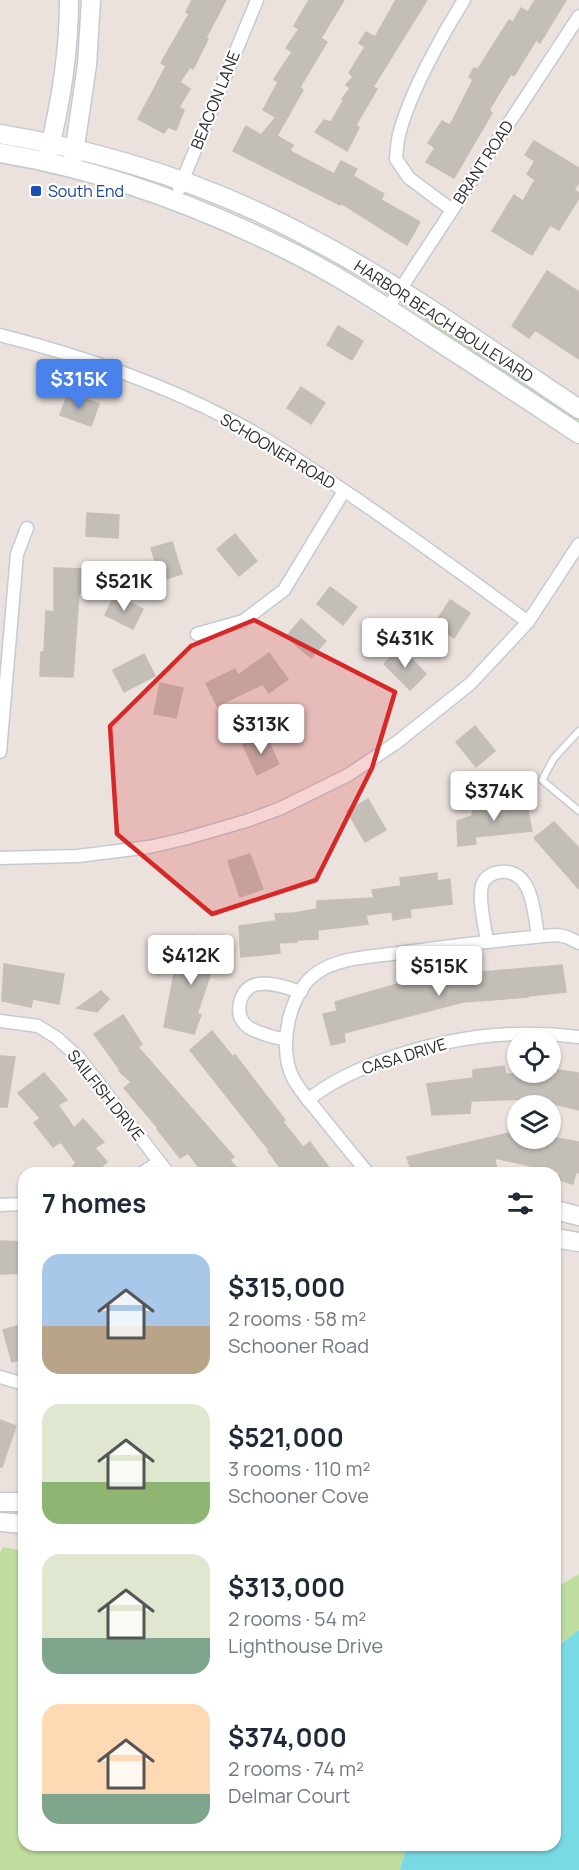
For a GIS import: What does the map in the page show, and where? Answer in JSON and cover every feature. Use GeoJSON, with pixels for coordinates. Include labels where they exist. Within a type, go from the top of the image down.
{"type":"FeatureCollection","features":[{"type":"Feature","properties":{"kind":"street"},"geometry":{"type":"LineString","coordinates":[[0,153],[46,161],[64,79],[69,32],[69,0]]}},
{"type":"Feature","properties":{"kind":"street"},"geometry":{"type":"LineString","coordinates":[[72,168],[87,65],[91,0]]}},
{"type":"Feature","properties":{"kind":"street","name":"BEACON LANE"},"geometry":{"type":"LineString","coordinates":[[175,201],[257,0]]}},
{"type":"Feature","properties":{"kind":"street"},"geometry":{"type":"LineString","coordinates":[[452,210],[409,178],[396,159],[399,132],[411,99],[464,0]]}},
{"type":"Feature","properties":{"kind":"street","name":"BRANT ROAD"},"geometry":{"type":"LineString","coordinates":[[388,308],[579,16]]}},
{"type":"Feature","properties":{"kind":"street","name":"HARBOR BEACH BOULEVARD"},"geometry":{"type":"LineString","coordinates":[[0,134],[50,142],[182,181],[272,218],[400,289],[579,409]]}},
{"type":"Feature","properties":{"kind":"street","name":"HARBOR BEACH BOULEVARD"},"geometry":{"type":"LineString","coordinates":[[46,161],[175,201],[281,246],[388,308],[579,434]]}},
{"type":"Feature","properties":{"kind":"street","name":"SCHOONER ROAD"},"geometry":{"type":"LineString","coordinates":[[0,335],[97,363],[231,420],[294,457],[384,517],[528,622]]}},
{"type":"Feature","properties":{"kind":"street"},"geometry":{"type":"LineString","coordinates":[[197,634],[243,621],[284,590],[344,491]]}},
{"type":"Feature","properties":{"kind":"street"},"geometry":{"type":"LineString","coordinates":[[0,752],[17,554],[27,528]]}},
{"type":"Feature","properties":{"kind":"street"},"geometry":{"type":"LineString","coordinates":[[0,858],[78,856],[149,847],[214,831],[279,809],[348,774],[396,743],[470,684],[528,622],[579,544]]}},
{"type":"Feature","properties":{"kind":"street"},"geometry":{"type":"LineString","coordinates":[[487,941],[482,887],[488,876],[504,872],[521,878],[525,882],[538,936]]}},
{"type":"Feature","properties":{"kind":"street"},"geometry":{"type":"LineString","coordinates":[[363,1167],[308,1100],[289,1069],[286,1040],[290,1018],[301,992],[317,973],[338,963],[487,941],[557,935],[567,937],[579,944]]}},
{"type":"Feature","properties":{"kind":"street"},"geometry":{"type":"LineString","coordinates":[[286,1040],[253,1030],[243,1023],[239,1015],[241,999],[249,988],[260,984],[301,992]]}},
{"type":"Feature","properties":{"kind":"street","name":"SAILFISH DRIVE"},"geometry":{"type":"LineString","coordinates":[[0,1021],[38,1026],[57,1038],[79,1058],[163,1167]]}},
{"type":"Feature","properties":{"kind":"street","name":"CASA DRIVE"},"geometry":{"type":"LineString","coordinates":[[308,1100],[355,1071],[430,1045],[484,1036],[514,1034],[579,1037]]}},
{"type":"Feature","properties":{"kind":"street"},"geometry":{"type":"LineString","coordinates":[[151,1167],[159,1162]]}},
{"type":"Feature","properties":{"kind":"street"},"geometry":{"type":"LineString","coordinates":[[0,1205],[18,1204]]}},
{"type":"Feature","properties":{"kind":"street"},"geometry":{"type":"LineString","coordinates":[[561,1212],[579,1216]]}},
{"type":"Feature","properties":{"kind":"street"},"geometry":{"type":"LineString","coordinates":[[561,1239],[579,1242]]}},
{"type":"Feature","properties":{"kind":"street"},"geometry":{"type":"LineString","coordinates":[[0,1377],[18,1382]]}},
{"type":"Feature","properties":{"kind":"street"},"geometry":{"type":"LineString","coordinates":[[0,1502],[18,1502]]}},
{"type":"Feature","properties":{"kind":"street"},"geometry":{"type":"LineString","coordinates":[[0,1522],[18,1524]]}},
{"type":"Feature","properties":{"kind":"lane"},"geometry":{"type":"LineString","coordinates":[[579,731],[554,758],[542,780],[579,811]]}},
{"type":"Feature","properties":{"kind":"highlighted area"},"geometry":{"type":"Polygon","coordinates":[[[254,620],[395,692],[372,768],[316,880],[212,914],[117,834],[110,726],[191,646],[254,620]]]}},
{"type":"Feature","properties":{"kind":"green space"},"geometry":{"type":"Polygon","coordinates":[[[426,317],[579,417],[579,427],[422,321],[426,317]]]}},
{"type":"Feature","properties":{"kind":"green space"},"geometry":{"type":"Polygon","coordinates":[[[3,1547],[18,1550],[18,1851],[405,1851],[400,1870],[0,1870],[0,1553],[3,1547]]]}},
{"type":"Feature","properties":{"kind":"green space"},"geometry":{"type":"Polygon","coordinates":[[[579,1574],[579,1630],[561,1644],[561,1580],[562,1584],[579,1574]]]}},
{"type":"Feature","properties":{"kind":"water"},"geometry":{"type":"Polygon","coordinates":[[[579,1630],[579,1870],[400,1870],[405,1851],[561,1851],[561,1644],[579,1630]]]}},
{"type":"Feature","properties":{"kind":"building"},"geometry":{"type":"Polygon","coordinates":[[[192,0],[226,0],[193,69],[190,67],[180,82],[190,89],[179,107],[184,110],[176,130],[168,127],[164,133],[138,119],[166,66],[161,63],[189,14],[186,12],[192,0]]]}},
{"type":"Feature","properties":{"kind":"building"},"geometry":{"type":"Polygon","coordinates":[[[309,0],[344,0],[321,38],[327,42],[300,87],[303,90],[277,136],[293,145],[290,151],[334,174],[341,161],[357,169],[353,176],[384,194],[381,200],[420,222],[407,245],[341,203],[340,205],[233,151],[246,126],[261,135],[276,117],[263,110],[278,82],[274,79],[292,52],[286,48],[299,29],[294,26],[309,0]]]}},
{"type":"Feature","properties":{"kind":"building"},"geometry":{"type":"Polygon","coordinates":[[[396,0],[427,0],[373,87],[377,89],[356,125],[359,128],[347,151],[315,132],[324,120],[331,122],[350,88],[346,85],[353,77],[349,73],[365,47],[359,43],[366,32],[375,37],[396,0]]]}},
{"type":"Feature","properties":{"kind":"building"},"geometry":{"type":"Polygon","coordinates":[[[535,0],[566,0],[540,43],[536,40],[514,76],[511,74],[489,110],[492,113],[454,178],[426,162],[435,148],[428,143],[442,121],[450,125],[473,80],[469,77],[474,68],[478,69],[509,20],[513,22],[521,8],[528,12],[535,0]]]}},
{"type":"Feature","properties":{"kind":"building"},"geometry":{"type":"Polygon","coordinates":[[[534,141],[579,168],[579,182],[574,190],[579,193],[579,198],[559,230],[550,225],[532,255],[492,231],[514,195],[523,201],[535,180],[527,174],[535,161],[525,155],[534,141]]]}},
{"type":"Feature","properties":{"kind":"building"},"geometry":{"type":"Polygon","coordinates":[[[547,271],[579,292],[579,359],[535,330],[529,338],[512,326],[547,271]]]}},
{"type":"Feature","properties":{"kind":"building"},"geometry":{"type":"Polygon","coordinates":[[[338,326],[363,341],[352,360],[327,345],[338,326]]]}},
{"type":"Feature","properties":{"kind":"building"},"geometry":{"type":"Polygon","coordinates":[[[301,387],[325,403],[311,424],[287,408],[301,387]]]}},
{"type":"Feature","properties":{"kind":"building"},"geometry":{"type":"Polygon","coordinates":[[[68,393],[99,404],[91,426],[60,415],[68,393]]]}},
{"type":"Feature","properties":{"kind":"building"},"geometry":{"type":"Polygon","coordinates":[[[87,513],[119,515],[118,538],[86,536],[87,513]]]}},
{"type":"Feature","properties":{"kind":"building"},"geometry":{"type":"Polygon","coordinates":[[[235,534],[257,561],[239,576],[217,549],[235,534]]]}},
{"type":"Feature","properties":{"kind":"building"},"geometry":{"type":"Polygon","coordinates":[[[172,542],[182,574],[161,580],[151,548],[172,542]]]}},
{"type":"Feature","properties":{"kind":"building"},"geometry":{"type":"Polygon","coordinates":[[[54,568],[88,569],[88,593],[79,593],[73,677],[40,676],[46,611],[54,612],[54,568]]]}},
{"type":"Feature","properties":{"kind":"building"},"geometry":{"type":"Polygon","coordinates":[[[330,587],[357,607],[343,625],[317,604],[330,587]]]}},
{"type":"Feature","properties":{"kind":"building"},"geometry":{"type":"Polygon","coordinates":[[[115,595],[143,609],[133,629],[105,615],[115,595]]]}},
{"type":"Feature","properties":{"kind":"building"},"geometry":{"type":"Polygon","coordinates":[[[450,600],[470,613],[454,638],[434,625],[450,600]]]}},
{"type":"Feature","properties":{"kind":"building"},"geometry":{"type":"Polygon","coordinates":[[[301,619],[326,641],[311,658],[286,637],[301,619]]]}},
{"type":"Feature","properties":{"kind":"building"},"geometry":{"type":"Polygon","coordinates":[[[400,647],[426,674],[410,690],[384,664],[400,647]]]}},
{"type":"Feature","properties":{"kind":"building"},"geometry":{"type":"Polygon","coordinates":[[[269,653],[288,679],[269,693],[263,684],[217,706],[206,683],[235,669],[238,675],[269,653]]]}},
{"type":"Feature","properties":{"kind":"building"},"geometry":{"type":"Polygon","coordinates":[[[144,654],[155,676],[124,692],[113,670],[144,654]]]}},
{"type":"Feature","properties":{"kind":"building"},"geometry":{"type":"Polygon","coordinates":[[[160,683],[183,688],[176,718],[154,714],[160,683]]]}},
{"type":"Feature","properties":{"kind":"building"},"geometry":{"type":"Polygon","coordinates":[[[475,726],[495,751],[476,767],[456,742],[475,726]]]}},
{"type":"Feature","properties":{"kind":"building"},"geometry":{"type":"Polygon","coordinates":[[[265,734],[279,764],[257,775],[243,745],[265,734]]]}},
{"type":"Feature","properties":{"kind":"building"},"geometry":{"type":"Polygon","coordinates":[[[368,799],[386,830],[365,842],[347,811],[368,799]]]}},
{"type":"Feature","properties":{"kind":"building"},"geometry":{"type":"Polygon","coordinates":[[[526,801],[532,831],[475,837],[476,844],[458,846],[457,821],[472,816],[473,810],[526,801]]]}},
{"type":"Feature","properties":{"kind":"building"},"geometry":{"type":"Polygon","coordinates":[[[554,822],[579,848],[579,889],[534,838],[554,822]]]}},
{"type":"Feature","properties":{"kind":"building"},"geometry":{"type":"Polygon","coordinates":[[[250,854],[263,889],[240,897],[228,861],[250,854]]]}},
{"type":"Feature","properties":{"kind":"building"},"geometry":{"type":"Polygon","coordinates":[[[437,873],[437,881],[450,879],[452,904],[410,909],[411,917],[393,920],[392,912],[366,915],[368,924],[318,930],[318,939],[279,943],[280,953],[241,957],[239,926],[276,921],[275,914],[317,909],[317,901],[374,898],[372,890],[401,886],[400,878],[437,873]]]}},
{"type":"Feature","properties":{"kind":"building"},"geometry":{"type":"Polygon","coordinates":[[[194,935],[221,943],[197,1014],[201,1015],[194,1034],[164,1027],[174,974],[182,975],[194,935]]]}},
{"type":"Feature","properties":{"kind":"building"},"geometry":{"type":"Polygon","coordinates":[[[4,964],[64,974],[59,1004],[33,999],[31,1007],[2,1001],[4,964]]]}},
{"type":"Feature","properties":{"kind":"building"},"geometry":{"type":"Polygon","coordinates":[[[562,965],[566,992],[463,1002],[344,1033],[345,1042],[331,1045],[323,1014],[337,1011],[335,1002],[418,978],[421,985],[469,973],[562,965]]]}},
{"type":"Feature","properties":{"kind":"building"},"geometry":{"type":"Polygon","coordinates":[[[101,991],[109,999],[97,1012],[77,1008],[101,991]]]}},
{"type":"Feature","properties":{"kind":"building"},"geometry":{"type":"Polygon","coordinates":[[[123,1015],[142,1044],[138,1047],[234,1157],[230,1160],[236,1167],[198,1167],[188,1153],[180,1158],[124,1088],[131,1082],[119,1071],[94,1034],[123,1015]]]}},
{"type":"Feature","properties":{"kind":"building"},"geometry":{"type":"Polygon","coordinates":[[[212,1031],[233,1057],[235,1055],[303,1147],[310,1142],[329,1167],[280,1167],[269,1150],[190,1050],[212,1031]]]}},
{"type":"Feature","properties":{"kind":"building"},"geometry":{"type":"Polygon","coordinates":[[[0,1056],[15,1057],[7,1107],[0,1107],[0,1056]]]}},
{"type":"Feature","properties":{"kind":"building"},"geometry":{"type":"Polygon","coordinates":[[[504,1066],[507,1083],[561,1083],[561,1070],[578,1073],[579,1110],[561,1106],[561,1095],[507,1095],[507,1100],[471,1101],[470,1113],[432,1115],[427,1084],[473,1078],[473,1070],[504,1066]]]}},
{"type":"Feature","properties":{"kind":"building"},"geometry":{"type":"Polygon","coordinates":[[[44,1073],[67,1100],[58,1105],[74,1128],[83,1119],[104,1142],[95,1148],[107,1162],[101,1167],[72,1167],[76,1163],[61,1142],[53,1147],[34,1123],[40,1118],[18,1093],[44,1073]]]}},
{"type":"Feature","properties":{"kind":"building"},"geometry":{"type":"Polygon","coordinates":[[[507,1134],[507,1149],[561,1149],[561,1139],[579,1142],[579,1173],[576,1172],[573,1184],[561,1181],[561,1167],[536,1167],[494,1158],[497,1167],[410,1167],[407,1157],[507,1134]]]}},
{"type":"Feature","properties":{"kind":"building"},"geometry":{"type":"Polygon","coordinates":[[[0,1241],[18,1242],[18,1273],[0,1274],[0,1241]]]}},
{"type":"Feature","properties":{"kind":"building"},"geometry":{"type":"Polygon","coordinates":[[[18,1326],[18,1360],[12,1362],[3,1330],[18,1326]]]}},
{"type":"Feature","properties":{"kind":"building"},"geometry":{"type":"Polygon","coordinates":[[[0,1420],[16,1426],[2,1467],[0,1467],[0,1420]]]}},
{"type":"Feature","properties":{"kind":"place","name":"South End"},"geometry":{"type":"Point","coordinates":[36,191]}}]}
